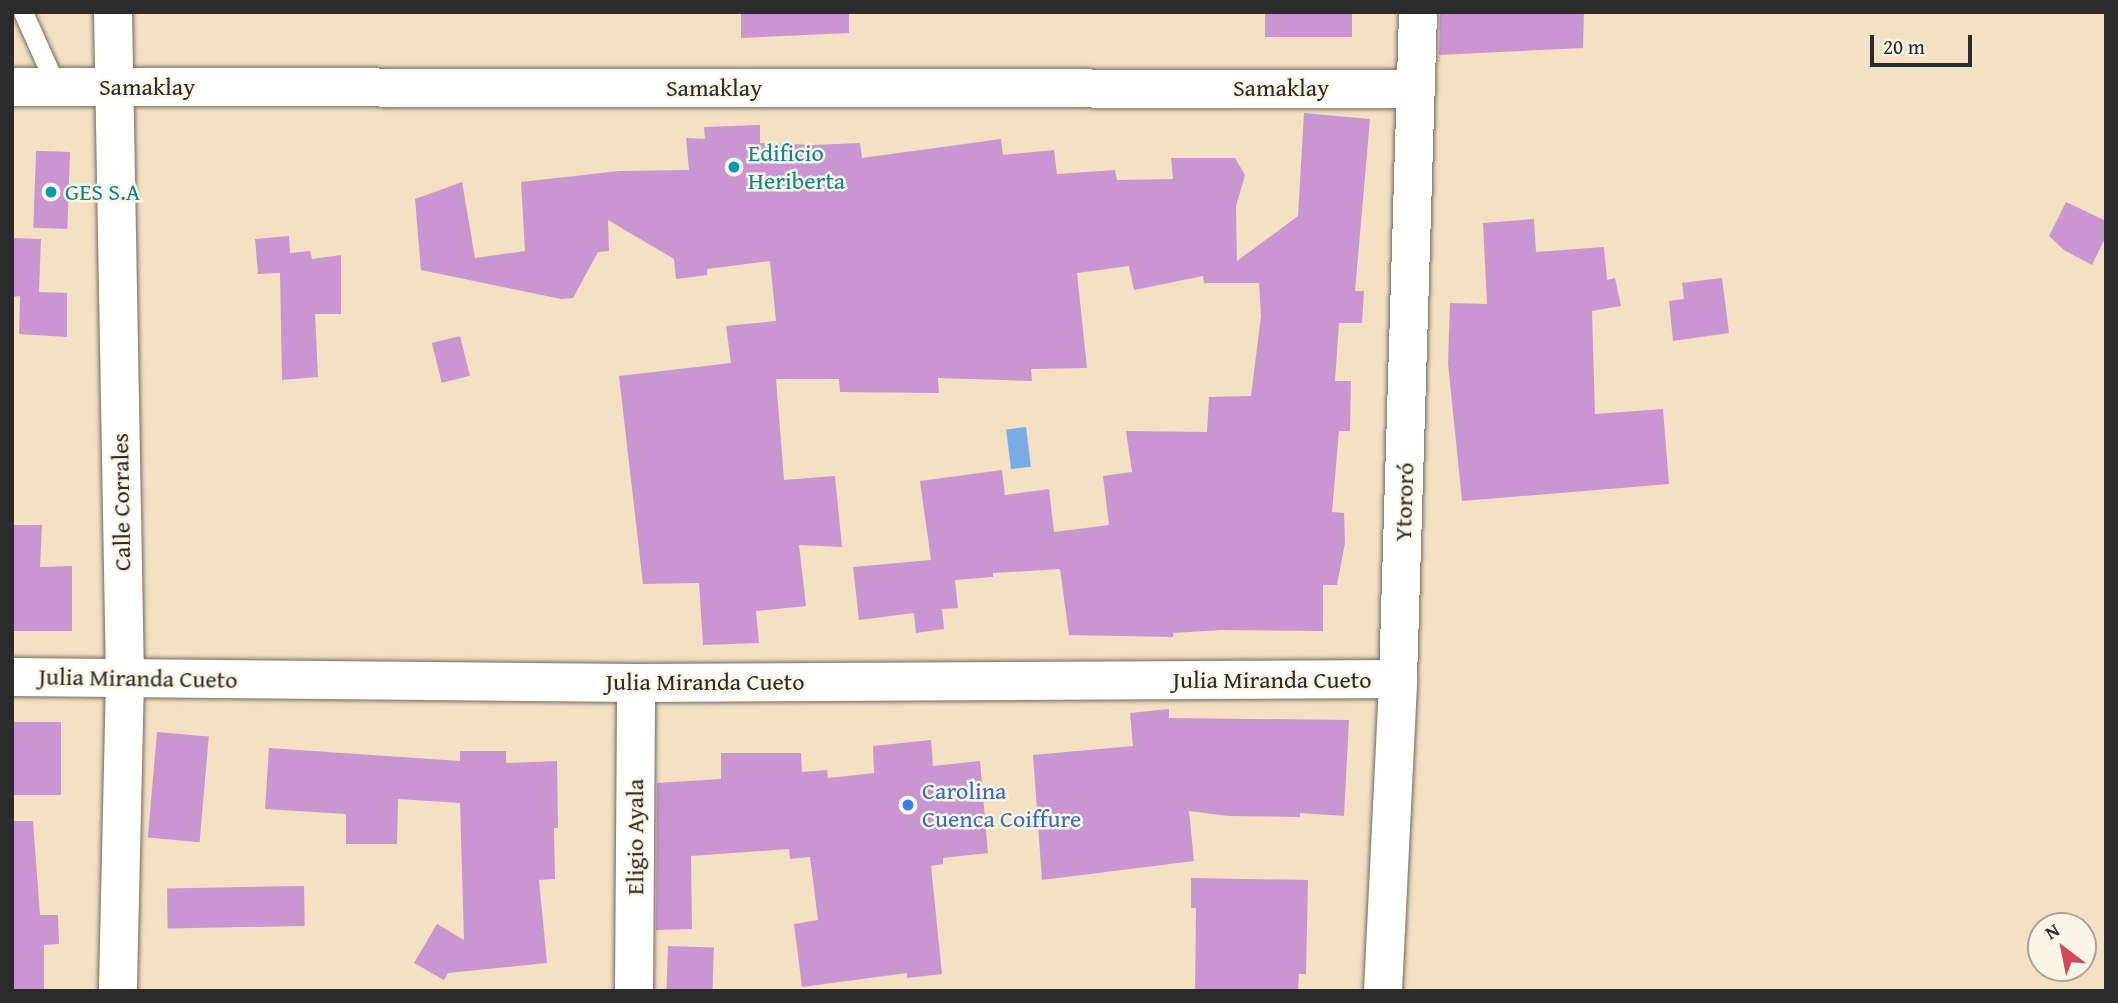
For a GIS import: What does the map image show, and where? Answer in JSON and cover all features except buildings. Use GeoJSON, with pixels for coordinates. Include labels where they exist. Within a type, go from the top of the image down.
{"type":"FeatureCollection","features":[{"type":"Feature","properties":{"kind":"street","name":"Calle Corrales"},"geometry":{"type":"LineString","coordinates":[[113,12],[125,678],[118,991]]}},
{"type":"Feature","properties":{"kind":"street","name":"Ytororó"},"geometry":{"type":"LineString","coordinates":[[1383,991],[1398,679],[1418,12]]}},
{"type":"Feature","properties":{"kind":"street","name":"Samaklay"},"geometry":{"type":"LineString","coordinates":[[12,87],[1416,89]]}},
{"type":"Feature","properties":{"kind":"street","name":"Julia Miranda Cueto"},"geometry":{"type":"LineString","coordinates":[[12,677],[636,683],[1398,679]]}},
{"type":"Feature","properties":{"kind":"street","name":"Eligio Ayala"},"geometry":{"type":"LineString","coordinates":[[634,991],[636,683]]}},
{"type":"Feature","properties":{"kind":"lane"},"geometry":{"type":"LineString","coordinates":[[23,12],[57,88]]}},
{"type":"Feature","properties":{"kind":"water"},"geometry":{"type":"Polygon","coordinates":[[[1026,427],[1031,467],[1011,469],[1006,429],[1026,427]]]}},
{"type":"Feature","properties":{"kind":"place","name":"Edificio Heriberta"},"geometry":{"type":"Point","coordinates":[734,167]}},
{"type":"Feature","properties":{"kind":"place","name":"GES S.A"},"geometry":{"type":"Point","coordinates":[51,192]}},
{"type":"Feature","properties":{"kind":"place","name":"Carolina Cuenca Coiffure"},"geometry":{"type":"Point","coordinates":[908,805]}}]}
